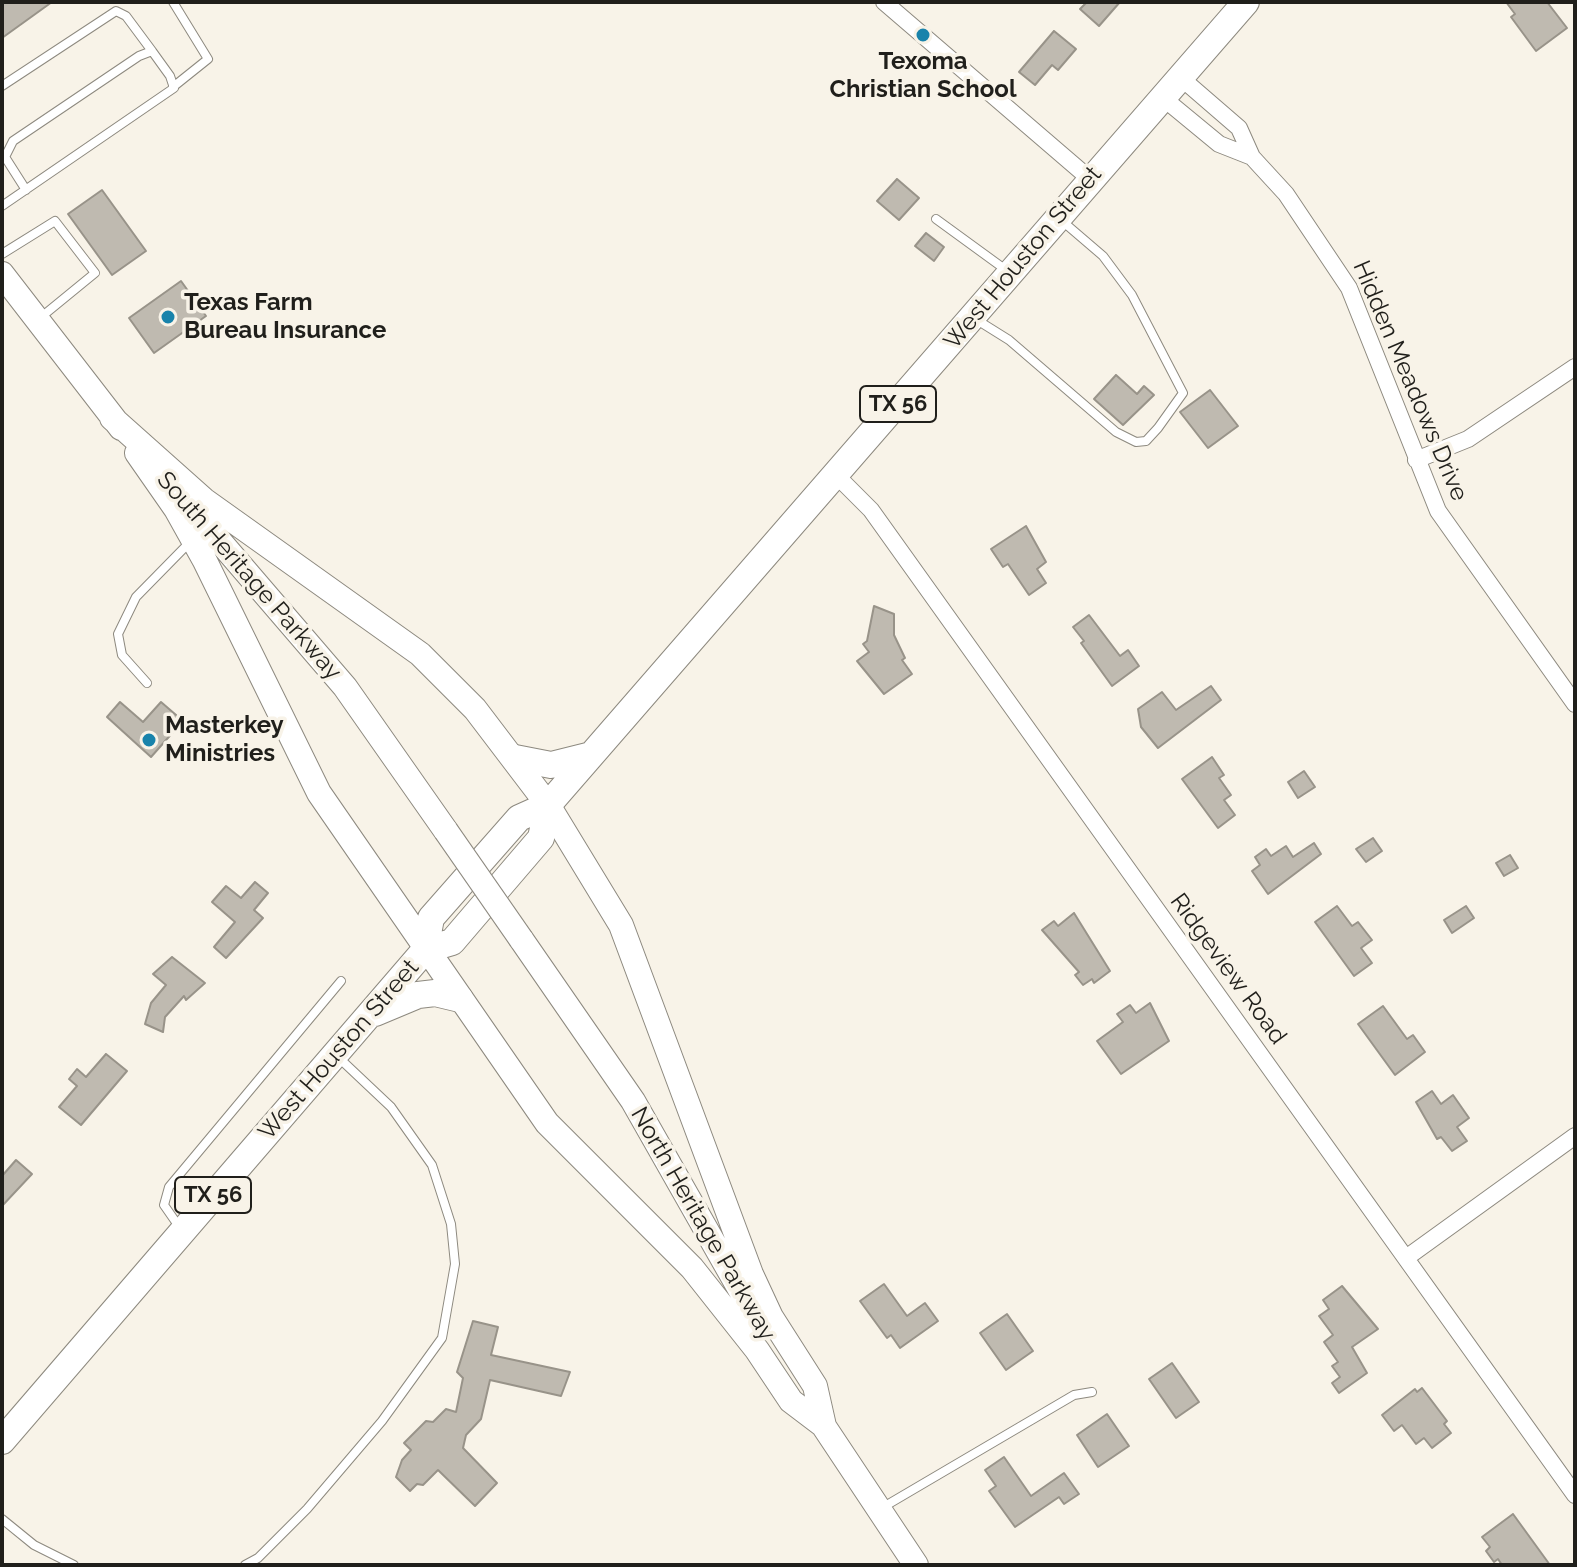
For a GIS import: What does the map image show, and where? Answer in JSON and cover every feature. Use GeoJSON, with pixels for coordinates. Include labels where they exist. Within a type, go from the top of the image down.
{"type":"FeatureCollection","features":[{"type":"Feature","properties":{"kind":"main road","name":"West Houston Street"},"geometry":{"type":"LineString","coordinates":[[2,1441],[425,950],[431,918],[519,818],[548,805],[1246,2]]}},
{"type":"Feature","properties":{"kind":"main road","name":"South Heritage Parkway"},"geometry":{"type":"LineString","coordinates":[[2,274],[199,532],[345,687],[484,886]]}},
{"type":"Feature","properties":{"kind":"main road"},"geometry":{"type":"LineString","coordinates":[[112,418],[204,500],[420,654],[475,709],[515,758],[548,805],[621,925],[751,1274],[771,1317],[815,1386],[824,1426]]}},
{"type":"Feature","properties":{"kind":"main road"},"geometry":{"type":"LineString","coordinates":[[199,532],[288,737],[319,793],[425,950],[547,1123],[692,1268],[757,1350],[791,1401],[824,1426]]}},
{"type":"Feature","properties":{"kind":"main road"},"geometry":{"type":"LineString","coordinates":[[515,758],[551,765],[591,755]]}},
{"type":"Feature","properties":{"kind":"main road","name":"North Heritage Parkway"},"geometry":{"type":"LineString","coordinates":[[484,886],[633,1101],[769,1341],[916,1565]]}},
{"type":"Feature","properties":{"kind":"main road"},"geometry":{"type":"LineString","coordinates":[[368,1016],[418,995],[435,993],[460,999]]}},
{"type":"Feature","properties":{"kind":"street"},"geometry":{"type":"LineString","coordinates":[[884,2],[1090,179]]}},
{"type":"Feature","properties":{"kind":"street","name":"Hidden Meadows Drive"},"geometry":{"type":"LineString","coordinates":[[1180,77],[1239,128],[1252,157],[1286,194],[1349,288],[1438,511],[1575,704]]}},
{"type":"Feature","properties":{"kind":"street","name":"Hidden Meadows Drive"},"geometry":{"type":"LineString","coordinates":[[1162,97],[1219,144],[1252,157]]}},
{"type":"Feature","properties":{"kind":"street"},"geometry":{"type":"LineString","coordinates":[[1416,460],[1468,439],[1575,367]]}},
{"type":"Feature","properties":{"kind":"street","name":"Ridgeview Road"},"geometry":{"type":"LineString","coordinates":[[837,476],[879,522],[1575,1495]]}},
{"type":"Feature","properties":{"kind":"street"},"geometry":{"type":"LineString","coordinates":[[1406,1258],[1575,1136]]}},
{"type":"Feature","properties":{"kind":"lane"},"geometry":{"type":"LineString","coordinates":[[2,206],[173,87],[208,59],[173,2]]}},
{"type":"Feature","properties":{"kind":"lane"},"geometry":{"type":"LineString","coordinates":[[2,86],[116,11],[126,16],[170,76],[173,87]]}},
{"type":"Feature","properties":{"kind":"lane"},"geometry":{"type":"LineString","coordinates":[[26,190],[4,155],[13,141],[139,56],[152,51]]}},
{"type":"Feature","properties":{"kind":"lane"},"geometry":{"type":"LineString","coordinates":[[972,317],[1021,349],[1116,432],[1136,442],[1146,441],[1158,428],[1183,393],[1179,384],[1132,295],[1103,256],[1057,217]]}},
{"type":"Feature","properties":{"kind":"lane"},"geometry":{"type":"LineString","coordinates":[[936,219],[1010,272]]}},
{"type":"Feature","properties":{"kind":"lane"},"geometry":{"type":"LineString","coordinates":[[2,254],[55,221],[95,273],[37,321]]}},
{"type":"Feature","properties":{"kind":"lane"},"geometry":{"type":"LineString","coordinates":[[147,683],[122,655],[118,634],[136,597],[199,532]]}},
{"type":"Feature","properties":{"kind":"lane"},"geometry":{"type":"LineString","coordinates":[[181,1231],[164,1205],[169,1187],[341,981]]}},
{"type":"Feature","properties":{"kind":"lane"},"geometry":{"type":"LineString","coordinates":[[245,1565],[258,1558],[307,1509],[382,1421],[442,1338],[455,1264],[451,1224],[432,1165],[391,1107],[335,1054]]}},
{"type":"Feature","properties":{"kind":"lane"},"geometry":{"type":"LineString","coordinates":[[880,1509],[1074,1395],[1092,1392]]}},
{"type":"Feature","properties":{"kind":"lane"},"geometry":{"type":"LineString","coordinates":[[2,1519],[34,1545],[74,1565]]}},
{"type":"Feature","properties":{"kind":"building"},"geometry":{"type":"Polygon","coordinates":[[[2,2],[52,2],[2,38],[2,2]]]}},
{"type":"Feature","properties":{"kind":"building"},"geometry":{"type":"Polygon","coordinates":[[[1087,2],[1120,2],[1099,26],[1080,9],[1087,2]]]}},
{"type":"Feature","properties":{"kind":"building"},"geometry":{"type":"Polygon","coordinates":[[[1506,2],[1547,2],[1567,28],[1536,51],[1511,17],[1515,14],[1506,2]]]}},
{"type":"Feature","properties":{"kind":"building"},"geometry":{"type":"Polygon","coordinates":[[[1054,31],[1076,49],[1058,70],[1052,65],[1035,85],[1019,72],[1054,31]]]}},
{"type":"Feature","properties":{"kind":"building"},"geometry":{"type":"Polygon","coordinates":[[[897,179],[919,198],[899,220],[877,201],[897,179]]]}},
{"type":"Feature","properties":{"kind":"building"},"geometry":{"type":"Polygon","coordinates":[[[102,190],[146,251],[112,275],[68,214],[102,190]]]}},
{"type":"Feature","properties":{"kind":"building"},"geometry":{"type":"Polygon","coordinates":[[[926,233],[944,247],[934,261],[915,246],[926,233]]]}},
{"type":"Feature","properties":{"kind":"building","name":"Texas Farm Bureau Insurance"},"geometry":{"type":"Polygon","coordinates":[[[181,281],[206,316],[154,353],[129,318],[181,281]]]}},
{"type":"Feature","properties":{"kind":"building"},"geometry":{"type":"Polygon","coordinates":[[[1116,375],[1137,394],[1144,386],[1154,395],[1123,425],[1094,399],[1116,375]]]}},
{"type":"Feature","properties":{"kind":"building"},"geometry":{"type":"Polygon","coordinates":[[[1210,390],[1238,426],[1208,448],[1180,412],[1210,390]]]}},
{"type":"Feature","properties":{"kind":"building"},"geometry":{"type":"Polygon","coordinates":[[[1026,526],[1046,562],[1037,569],[1046,583],[1029,595],[1008,564],[1003,567],[991,549],[1026,526]]]}},
{"type":"Feature","properties":{"kind":"building"},"geometry":{"type":"Polygon","coordinates":[[[874,606],[894,614],[894,635],[905,658],[902,660],[912,674],[884,694],[857,661],[869,652],[863,644],[867,641],[874,606]]]}},
{"type":"Feature","properties":{"kind":"building"},"geometry":{"type":"Polygon","coordinates":[[[1089,615],[1120,656],[1128,650],[1139,666],[1112,686],[1073,627],[1089,615]]]}},
{"type":"Feature","properties":{"kind":"building"},"geometry":{"type":"Polygon","coordinates":[[[1211,686],[1221,700],[1158,748],[1141,727],[1138,709],[1162,692],[1176,710],[1211,686]]]}},
{"type":"Feature","properties":{"kind":"building","name":"Masterkey Ministries"},"geometry":{"type":"Polygon","coordinates":[[[120,702],[143,722],[161,702],[183,721],[151,757],[107,717],[120,702]]]}},
{"type":"Feature","properties":{"kind":"building"},"geometry":{"type":"Polygon","coordinates":[[[1212,757],[1224,775],[1219,778],[1231,795],[1224,800],[1235,815],[1218,828],[1182,779],[1212,757]]]}},
{"type":"Feature","properties":{"kind":"building"},"geometry":{"type":"Polygon","coordinates":[[[1304,771],[1315,787],[1298,798],[1288,782],[1304,771]]]}},
{"type":"Feature","properties":{"kind":"building"},"geometry":{"type":"Polygon","coordinates":[[[1373,838],[1382,851],[1366,862],[1356,849],[1373,838]]]}},
{"type":"Feature","properties":{"kind":"building"},"geometry":{"type":"Polygon","coordinates":[[[1314,843],[1321,854],[1268,894],[1252,871],[1260,865],[1255,857],[1266,849],[1271,856],[1286,846],[1293,857],[1314,843]]]}},
{"type":"Feature","properties":{"kind":"building"},"geometry":{"type":"Polygon","coordinates":[[[1510,855],[1518,868],[1504,876],[1496,863],[1510,855]]]}},
{"type":"Feature","properties":{"kind":"building"},"geometry":{"type":"Polygon","coordinates":[[[255,882],[268,893],[254,910],[263,918],[226,958],[214,947],[235,922],[212,902],[226,886],[241,898],[255,882]]]}},
{"type":"Feature","properties":{"kind":"building"},"geometry":{"type":"Polygon","coordinates":[[[1337,906],[1352,926],[1358,922],[1372,940],[1361,948],[1372,963],[1354,976],[1315,922],[1337,906]]]}},
{"type":"Feature","properties":{"kind":"building"},"geometry":{"type":"Polygon","coordinates":[[[1466,906],[1474,918],[1452,933],[1444,920],[1466,906]]]}},
{"type":"Feature","properties":{"kind":"building"},"geometry":{"type":"Polygon","coordinates":[[[1074,913],[1110,971],[1094,983],[1092,979],[1083,985],[1075,975],[1079,972],[1042,930],[1054,921],[1058,926],[1074,913]]]}},
{"type":"Feature","properties":{"kind":"building"},"geometry":{"type":"Polygon","coordinates":[[[172,957],[205,983],[186,1000],[184,996],[165,1017],[163,1032],[145,1024],[151,1003],[166,985],[153,974],[172,957]]]}},
{"type":"Feature","properties":{"kind":"building"},"geometry":{"type":"Polygon","coordinates":[[[1150,1003],[1169,1041],[1121,1074],[1097,1041],[1123,1022],[1117,1014],[1130,1005],[1136,1013],[1150,1003]]]}},
{"type":"Feature","properties":{"kind":"building"},"geometry":{"type":"Polygon","coordinates":[[[1383,1006],[1407,1039],[1413,1035],[1425,1052],[1395,1075],[1358,1024],[1383,1006]]]}},
{"type":"Feature","properties":{"kind":"building"},"geometry":{"type":"Polygon","coordinates":[[[106,1054],[127,1071],[81,1125],[59,1107],[77,1086],[69,1079],[77,1069],[86,1077],[106,1054]]]}},
{"type":"Feature","properties":{"kind":"building"},"geometry":{"type":"Polygon","coordinates":[[[1432,1091],[1441,1104],[1453,1095],[1469,1118],[1457,1127],[1467,1141],[1452,1151],[1441,1137],[1437,1139],[1416,1102],[1432,1091]]]}},
{"type":"Feature","properties":{"kind":"building"},"geometry":{"type":"Polygon","coordinates":[[[16,1160],[32,1174],[2,1206],[2,1176],[16,1160]]]}},
{"type":"Feature","properties":{"kind":"building"},"geometry":{"type":"Polygon","coordinates":[[[884,1284],[907,1316],[925,1303],[938,1321],[900,1348],[891,1335],[887,1338],[860,1301],[884,1284]]]}},
{"type":"Feature","properties":{"kind":"building"},"geometry":{"type":"Polygon","coordinates":[[[1342,1286],[1378,1329],[1352,1347],[1367,1373],[1339,1393],[1332,1383],[1340,1377],[1332,1366],[1338,1362],[1324,1342],[1333,1335],[1319,1316],[1329,1309],[1323,1300],[1342,1286]]]}},
{"type":"Feature","properties":{"kind":"building"},"geometry":{"type":"Polygon","coordinates":[[[1007,1314],[1033,1351],[1006,1370],[980,1333],[1007,1314]]]}},
{"type":"Feature","properties":{"kind":"building"},"geometry":{"type":"Polygon","coordinates":[[[473,1321],[498,1327],[491,1355],[570,1372],[561,1396],[490,1380],[481,1419],[466,1435],[463,1448],[497,1483],[475,1506],[438,1470],[423,1485],[417,1484],[410,1491],[396,1477],[402,1460],[411,1450],[404,1443],[426,1421],[433,1422],[446,1409],[456,1412],[463,1378],[457,1372],[473,1321]]]}},
{"type":"Feature","properties":{"kind":"building"},"geometry":{"type":"Polygon","coordinates":[[[1172,1363],[1199,1402],[1176,1418],[1149,1379],[1172,1363]]]}},
{"type":"Feature","properties":{"kind":"building"},"geometry":{"type":"Polygon","coordinates":[[[1422,1388],[1447,1421],[1444,1424],[1451,1433],[1432,1448],[1424,1438],[1416,1444],[1402,1425],[1394,1431],[1382,1415],[1415,1389],[1417,1392],[1422,1388]]]}},
{"type":"Feature","properties":{"kind":"building"},"geometry":{"type":"Polygon","coordinates":[[[1107,1414],[1129,1446],[1098,1467],[1077,1435],[1107,1414]]]}},
{"type":"Feature","properties":{"kind":"building"},"geometry":{"type":"Polygon","coordinates":[[[1004,1457],[1031,1496],[1064,1473],[1079,1494],[1064,1504],[1059,1497],[1015,1527],[989,1491],[996,1486],[985,1470],[1004,1457]]]}},
{"type":"Feature","properties":{"kind":"building"},"geometry":{"type":"Polygon","coordinates":[[[1513,1514],[1550,1565],[1502,1565],[1498,1559],[1494,1562],[1486,1551],[1490,1547],[1482,1537],[1513,1514]]]}},
{"type":"Feature","properties":{"kind":"place","name":"Texoma Christian School"},"geometry":{"type":"Point","coordinates":[923,35]}},
{"type":"Feature","properties":{"kind":"place","name":"Texas Farm Bureau Insurance"},"geometry":{"type":"Point","coordinates":[168,317]}},
{"type":"Feature","properties":{"kind":"place","name":"Masterkey Ministries"},"geometry":{"type":"Point","coordinates":[149,740]}}]}
